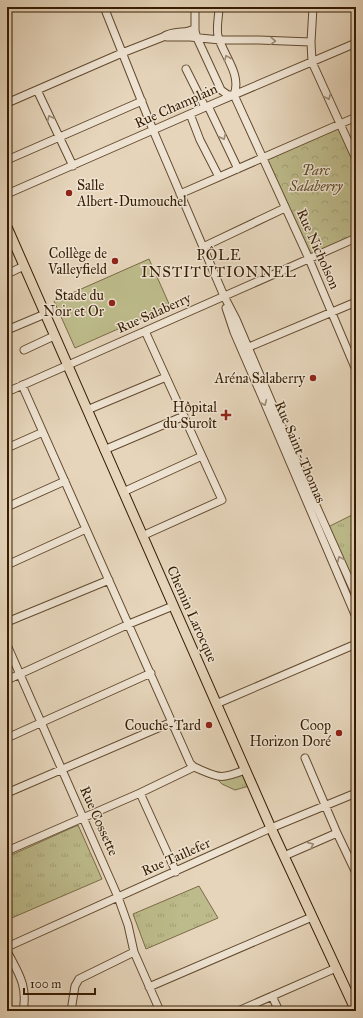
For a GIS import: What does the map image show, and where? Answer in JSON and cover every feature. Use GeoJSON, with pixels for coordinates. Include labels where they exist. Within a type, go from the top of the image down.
{"type":"FeatureCollection","features":[{"type":"Feature","properties":{"kind":"main road","name":"Chemin Larocque"},"geometry":{"type":"LineString","coordinates":[[7,227],[271,828],[356,1011]]}},
{"type":"Feature","properties":{"kind":"street","name":"Rue Saint-Thomas"},"geometry":{"type":"LineString","coordinates":[[104,7],[180,194],[224,296],[248,347],[323,530],[356,617]]}},
{"type":"Feature","properties":{"kind":"street"},"geometry":{"type":"LineString","coordinates":[[195,7],[197,38],[221,90],[228,95],[234,95]]}},
{"type":"Feature","properties":{"kind":"street","name":"Rue Nicholson"},"geometry":{"type":"LineString","coordinates":[[219,7],[218,34],[236,80],[237,89],[234,95],[309,259],[356,369]]}},
{"type":"Feature","properties":{"kind":"street"},"geometry":{"type":"LineString","coordinates":[[313,7],[311,42],[312,62],[356,159]]}},
{"type":"Feature","properties":{"kind":"street"},"geometry":{"type":"LineString","coordinates":[[7,103],[168,34],[189,32],[196,28]]}},
{"type":"Feature","properties":{"kind":"street"},"geometry":{"type":"LineString","coordinates":[[163,37],[311,42]]}},
{"type":"Feature","properties":{"kind":"street","name":"Rue Champlain"},"geometry":{"type":"LineString","coordinates":[[7,194],[206,106],[356,42]]}},
{"type":"Feature","properties":{"kind":"street"},"geometry":{"type":"LineString","coordinates":[[186,69],[238,169]]}},
{"type":"Feature","properties":{"kind":"street"},"geometry":{"type":"LineString","coordinates":[[36,90],[72,166]]}},
{"type":"Feature","properties":{"kind":"street"},"geometry":{"type":"LineString","coordinates":[[7,160],[142,101]]}},
{"type":"Feature","properties":{"kind":"street"},"geometry":{"type":"LineString","coordinates":[[190,114],[200,140],[219,177]]}},
{"type":"Feature","properties":{"kind":"street"},"geometry":{"type":"LineString","coordinates":[[180,194],[356,117]]}},
{"type":"Feature","properties":{"kind":"street"},"geometry":{"type":"LineString","coordinates":[[203,247],[286,208]]}},
{"type":"Feature","properties":{"kind":"street","name":"Rue Salaberry"},"geometry":{"type":"LineString","coordinates":[[7,392],[356,238]]}},
{"type":"Feature","properties":{"kind":"street"},"geometry":{"type":"LineString","coordinates":[[7,274],[24,266]]}},
{"type":"Feature","properties":{"kind":"street","name":"Rue Saint-Thomas"},"geometry":{"type":"LineString","coordinates":[[224,296],[234,332],[323,530],[356,595]]}},
{"type":"Feature","properties":{"kind":"street"},"geometry":{"type":"LineString","coordinates":[[248,347],[356,302]]}},
{"type":"Feature","properties":{"kind":"street"},"geometry":{"type":"LineString","coordinates":[[7,330],[44,314]]}},
{"type":"Feature","properties":{"kind":"street"},"geometry":{"type":"LineString","coordinates":[[142,536],[222,500],[144,331]]}},
{"type":"Feature","properties":{"kind":"street"},"geometry":{"type":"LineString","coordinates":[[24,350],[54,336]]}},
{"type":"Feature","properties":{"kind":"street"},"geometry":{"type":"LineString","coordinates":[[87,410],[166,377]]}},
{"type":"Feature","properties":{"kind":"street"},"geometry":{"type":"LineString","coordinates":[[22,385],[190,763],[194,767],[220,777],[226,777],[246,770]]}},
{"type":"Feature","properties":{"kind":"street"},"geometry":{"type":"LineString","coordinates":[[104,450],[184,416]]}},
{"type":"Feature","properties":{"kind":"street"},"geometry":{"type":"LineString","coordinates":[[7,448],[43,432]]}},
{"type":"Feature","properties":{"kind":"street"},"geometry":{"type":"LineString","coordinates":[[123,492],[202,456]]}},
{"type":"Feature","properties":{"kind":"street"},"geometry":{"type":"LineString","coordinates":[[7,507],[65,481]]}},
{"type":"Feature","properties":{"kind":"street"},"geometry":{"type":"LineString","coordinates":[[7,565],[86,529]]}},
{"type":"Feature","properties":{"kind":"street"},"geometry":{"type":"LineString","coordinates":[[7,622],[109,580]]}},
{"type":"Feature","properties":{"kind":"street"},"geometry":{"type":"LineString","coordinates":[[7,680],[129,624],[173,606]]}},
{"type":"Feature","properties":{"kind":"street"},"geometry":{"type":"LineString","coordinates":[[216,704],[356,644]]}},
{"type":"Feature","properties":{"kind":"street","name":"Rue Cossette"},"geometry":{"type":"LineString","coordinates":[[7,645],[118,897],[128,925],[134,952],[160,1011]]}},
{"type":"Feature","properties":{"kind":"street"},"geometry":{"type":"LineString","coordinates":[[7,738],[151,673]]}},
{"type":"Feature","properties":{"kind":"street"},"geometry":{"type":"LineString","coordinates":[[7,793],[172,722]]}},
{"type":"Feature","properties":{"kind":"street"},"geometry":{"type":"LineString","coordinates":[[305,758],[356,873]]}},
{"type":"Feature","properties":{"kind":"street"},"geometry":{"type":"LineString","coordinates":[[7,852],[140,793],[194,767]]}},
{"type":"Feature","properties":{"kind":"street"},"geometry":{"type":"LineString","coordinates":[[140,793],[176,872]]}},
{"type":"Feature","properties":{"kind":"street","name":"Rue Taillefer"},"geometry":{"type":"LineString","coordinates":[[7,947],[271,828],[356,793]]}},
{"type":"Feature","properties":{"kind":"street"},"geometry":{"type":"LineString","coordinates":[[284,856],[337,833]]}},
{"type":"Feature","properties":{"kind":"street"},"geometry":{"type":"LineString","coordinates":[[150,987],[312,917]]}},
{"type":"Feature","properties":{"kind":"street"},"geometry":{"type":"LineString","coordinates":[[7,951],[24,987],[25,1000],[23,1011]]}},
{"type":"Feature","properties":{"kind":"street"},"geometry":{"type":"LineString","coordinates":[[71,1011],[75,986],[79,979],[134,952]]}},
{"type":"Feature","properties":{"kind":"street"},"geometry":{"type":"LineString","coordinates":[[238,1011],[336,968]]}},
{"type":"Feature","properties":{"kind":"street"},"geometry":{"type":"LineString","coordinates":[[272,996],[279,1011]]}},
{"type":"Feature","properties":{"kind":"green space","name":"Parc Salaberry"},"geometry":{"type":"Polygon","coordinates":[[[340,124],[356,159],[356,238],[309,259],[263,158],[340,124]]]}},
{"type":"Feature","properties":{"kind":"green space","name":"Stade du Noir et Or"},"geometry":{"type":"Polygon","coordinates":[[[149,259],[170,306],[75,348],[54,301],[149,259]]]}},
{"type":"Feature","properties":{"kind":"green space"},"geometry":{"type":"Polygon","coordinates":[[[356,513],[356,591],[328,527],[356,513]]]}},
{"type":"Feature","properties":{"kind":"green space"},"geometry":{"type":"Polygon","coordinates":[[[243,772],[249,786],[235,790],[222,784],[217,779],[243,772]]]}},
{"type":"Feature","properties":{"kind":"green space"},"geometry":{"type":"Polygon","coordinates":[[[78,825],[102,879],[7,920],[7,857],[78,825]]]}},
{"type":"Feature","properties":{"kind":"green space"},"geometry":{"type":"Polygon","coordinates":[[[199,886],[218,918],[146,949],[133,914],[199,886]]]}},
{"type":"Feature","properties":{"kind":"place","name":"Salle Albert-Dumouchel"},"geometry":{"type":"Point","coordinates":[69,193]}},
{"type":"Feature","properties":{"kind":"place","name":"Collège de Valleyfield"},"geometry":{"type":"Point","coordinates":[115,261]}},
{"type":"Feature","properties":{"kind":"place","name":"Stade du Noir et Or"},"geometry":{"type":"Point","coordinates":[112,303]}},
{"type":"Feature","properties":{"kind":"place","name":"Aréna Salaberry"},"geometry":{"type":"Point","coordinates":[313,378]}},
{"type":"Feature","properties":{"kind":"place","name":"Hôpital du Suroît"},"geometry":{"type":"Point","coordinates":[226,415]}},
{"type":"Feature","properties":{"kind":"place","name":"Couche-Tard"},"geometry":{"type":"Point","coordinates":[209,725]}},
{"type":"Feature","properties":{"kind":"place","name":"Coop Horizon Doré"},"geometry":{"type":"Point","coordinates":[339,733]}},
{"type":"Feature","properties":{"kind":"district","name":"PÔLE INSTITUTIONNEL"},"geometry":{"type":"Point","coordinates":[219,264]}}]}
